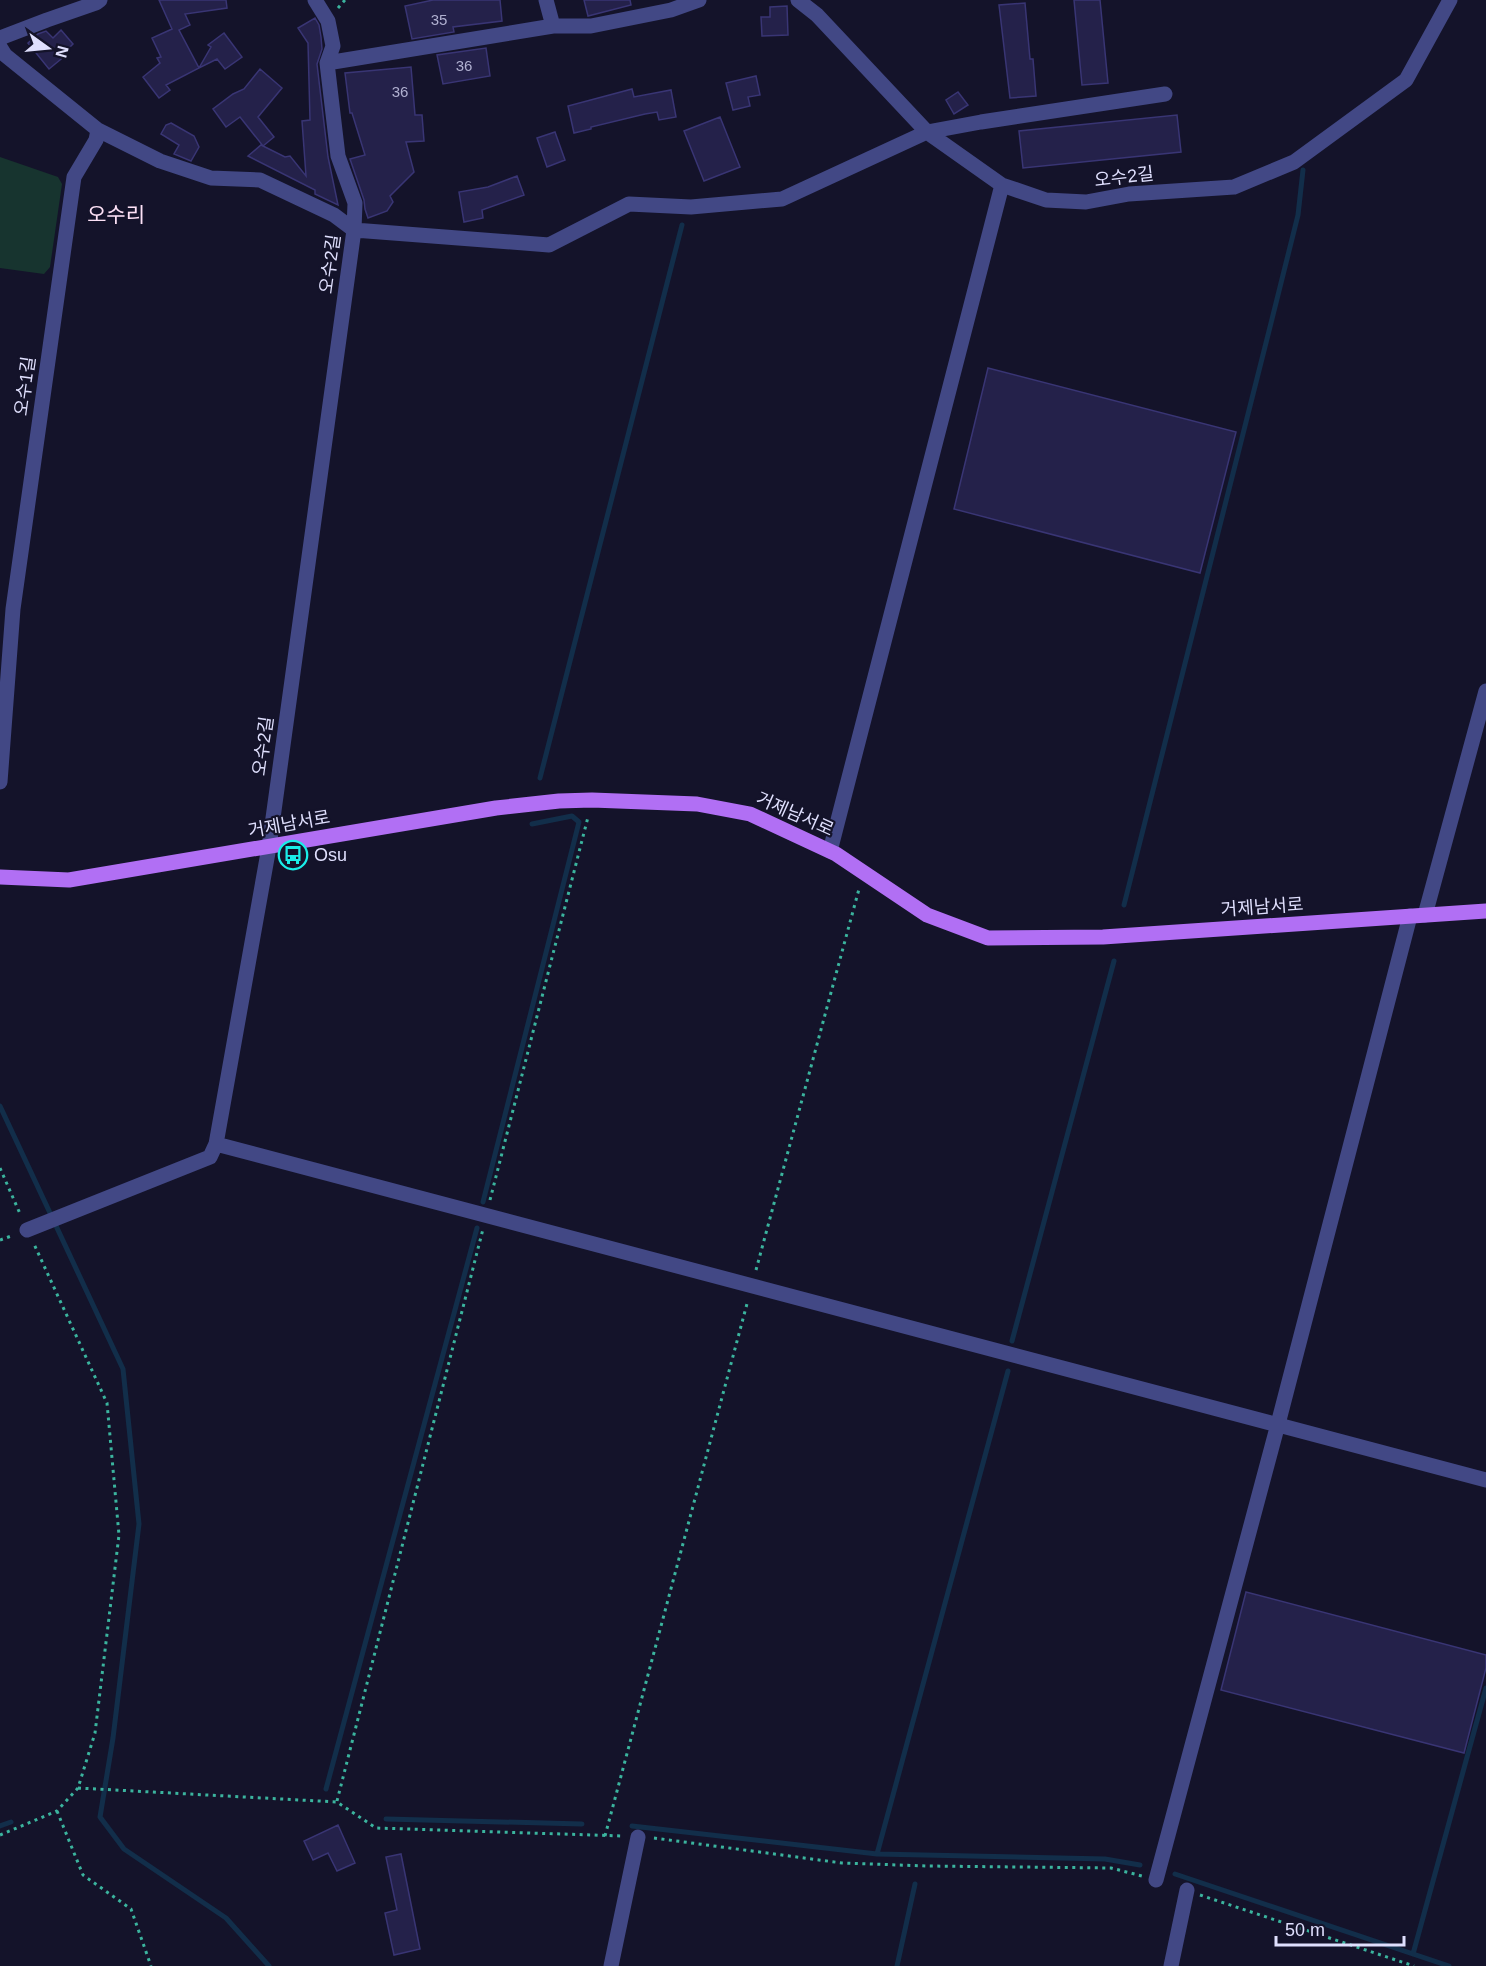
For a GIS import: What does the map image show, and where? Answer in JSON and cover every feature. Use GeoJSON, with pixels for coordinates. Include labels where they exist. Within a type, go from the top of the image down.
{"type":"FeatureCollection","features":[{"type":"Feature","properties":{"kind":"main road","name":"거제남서로"},"geometry":{"type":"LineString","coordinates":[[0,877],[69,880],[496,808],[592,800],[697,804],[750,813],[830,851],[927,915],[988,938],[1103,938],[1486,911]]}},
{"type":"Feature","properties":{"kind":"street"},"geometry":{"type":"LineString","coordinates":[[0,38],[100,0]]}},
{"type":"Feature","properties":{"kind":"street","name":"오수2길"},"geometry":{"type":"LineString","coordinates":[[216,1144],[269,847],[354,230],[355,203],[339,156],[327,63],[333,46],[327,21],[315,0]]}},
{"type":"Feature","properties":{"kind":"street"},"geometry":{"type":"LineString","coordinates":[[546,0],[553,26]]}},
{"type":"Feature","properties":{"kind":"street"},"geometry":{"type":"LineString","coordinates":[[327,63],[553,26],[591,26],[652,7],[699,0]]}},
{"type":"Feature","properties":{"kind":"street","name":"오수2길"},"geometry":{"type":"LineString","coordinates":[[798,0],[817,15],[927,132],[1002,185],[1046,200],[1086,202],[1129,194],[1234,187],[1294,162],[1406,80],[1450,0]]}},
{"type":"Feature","properties":{"kind":"street"},"geometry":{"type":"LineString","coordinates":[[0,47],[5,56],[98,130],[160,161],[211,178],[260,180],[334,215],[354,230],[549,245],[629,204],[691,207],[782,199],[927,132],[1165,94]]}},
{"type":"Feature","properties":{"kind":"street","name":"오수1길"},"geometry":{"type":"LineString","coordinates":[[0,782],[13,609],[74,177],[96,140],[98,130]]}},
{"type":"Feature","properties":{"kind":"street"},"geometry":{"type":"LineString","coordinates":[[830,851],[1002,185]]}},
{"type":"Feature","properties":{"kind":"street"},"geometry":{"type":"LineString","coordinates":[[1155,1880],[1418,916],[1486,691]]}},
{"type":"Feature","properties":{"kind":"street"},"geometry":{"type":"LineString","coordinates":[[27,1230],[210,1157],[216,1144],[1486,1480]]}},
{"type":"Feature","properties":{"kind":"street"},"geometry":{"type":"LineString","coordinates":[[611,1966],[638,1837]]}},
{"type":"Feature","properties":{"kind":"street"},"geometry":{"type":"LineString","coordinates":[[1170,1966],[1187,1890]]}},
{"type":"Feature","properties":{"kind":"path"},"geometry":{"type":"LineString","coordinates":[[337,1802],[592,800]]}},
{"type":"Feature","properties":{"kind":"path"},"geometry":{"type":"LineString","coordinates":[[605,1836],[751,1286],[864,873]]}},
{"type":"Feature","properties":{"kind":"path"},"geometry":{"type":"LineString","coordinates":[[0,1168],[107,1403],[119,1535],[95,1733],[78,1788],[57,1811],[0,1835]]}},
{"type":"Feature","properties":{"kind":"path"},"geometry":{"type":"LineString","coordinates":[[78,1788],[337,1802],[376,1828],[679,1840],[842,1863],[1111,1868],[1155,1880]]}},
{"type":"Feature","properties":{"kind":"path"},"geometry":{"type":"LineString","coordinates":[[57,1811],[83,1875],[131,1909],[151,1966]]}},
{"type":"Feature","properties":{"kind":"path"},"geometry":{"type":"LineString","coordinates":[[1187,1890],[1414,1966]]}},
{"type":"Feature","properties":{"kind":"green space"},"geometry":{"type":"Polygon","coordinates":[[[0,157],[58,177],[62,184],[50,267],[44,274],[0,268],[0,157]]]}},
{"type":"Feature","properties":{"kind":"building"},"geometry":{"type":"Polygon","coordinates":[[[159,0],[226,0],[227,8],[185,14],[190,25],[179,30],[199,68],[166,85],[170,90],[159,98],[143,77],[160,63],[157,58],[161,57],[152,38],[172,29],[159,0]]]}},
{"type":"Feature","properties":{"kind":"building"},"geometry":{"type":"Polygon","coordinates":[[[433,0],[500,0],[502,21],[453,27],[454,32],[412,39],[405,6],[433,0]]]}},
{"type":"Feature","properties":{"kind":"building"},"geometry":{"type":"Polygon","coordinates":[[[584,0],[630,0],[631,5],[588,16],[584,0]]]}},
{"type":"Feature","properties":{"kind":"building"},"geometry":{"type":"Polygon","coordinates":[[[1074,0],[1100,0],[1108,83],[1082,85],[1074,0]]]}},
{"type":"Feature","properties":{"kind":"building"},"geometry":{"type":"Polygon","coordinates":[[[1025,3],[1036,96],[1010,98],[999,5],[1025,3]]]}},
{"type":"Feature","properties":{"kind":"building"},"geometry":{"type":"Polygon","coordinates":[[[787,6],[788,35],[762,36],[761,17],[770,17],[770,7],[787,6]]]}},
{"type":"Feature","properties":{"kind":"building"},"geometry":{"type":"Polygon","coordinates":[[[315,18],[321,37],[322,49],[317,64],[328,157],[338,205],[315,194],[315,190],[248,156],[261,145],[285,157],[290,156],[306,176],[302,121],[310,120],[308,43],[298,28],[315,18]]]}},
{"type":"Feature","properties":{"kind":"building"},"geometry":{"type":"Polygon","coordinates":[[[61,30],[73,44],[64,53],[66,55],[49,69],[28,43],[38,34],[46,31],[53,38],[61,30]]]}},
{"type":"Feature","properties":{"kind":"building"},"geometry":{"type":"Polygon","coordinates":[[[224,33],[242,57],[225,69],[217,59],[199,68],[211,47],[208,45],[224,33]]]}},
{"type":"Feature","properties":{"kind":"building"},"geometry":{"type":"Polygon","coordinates":[[[486,48],[490,76],[443,84],[437,55],[486,48]]]}},
{"type":"Feature","properties":{"kind":"building"},"geometry":{"type":"Polygon","coordinates":[[[411,67],[415,115],[422,115],[424,141],[406,142],[414,172],[390,196],[393,202],[387,211],[368,218],[350,159],[365,155],[352,113],[350,113],[345,73],[411,67]]]}},
{"type":"Feature","properties":{"kind":"building"},"geometry":{"type":"Polygon","coordinates":[[[260,69],[282,88],[258,117],[274,137],[263,146],[240,117],[226,127],[213,109],[244,89],[260,69]]]}},
{"type":"Feature","properties":{"kind":"building"},"geometry":{"type":"Polygon","coordinates":[[[756,76],[760,95],[748,97],[750,106],[733,110],[726,83],[756,76]]]}},
{"type":"Feature","properties":{"kind":"building"},"geometry":{"type":"Polygon","coordinates":[[[632,89],[634,97],[671,90],[676,117],[659,120],[657,112],[574,133],[568,106],[632,89]]]}},
{"type":"Feature","properties":{"kind":"building"},"geometry":{"type":"Polygon","coordinates":[[[958,92],[968,105],[954,114],[946,100],[958,92]]]}},
{"type":"Feature","properties":{"kind":"building"},"geometry":{"type":"Polygon","coordinates":[[[1177,115],[1181,152],[1023,168],[1019,131],[1177,115]]]}},
{"type":"Feature","properties":{"kind":"building"},"geometry":{"type":"Polygon","coordinates":[[[720,117],[740,167],[704,181],[684,131],[720,117]]]}},
{"type":"Feature","properties":{"kind":"building"},"geometry":{"type":"Polygon","coordinates":[[[171,123],[194,136],[199,147],[191,161],[174,154],[179,145],[161,134],[166,125],[171,123]]]}},
{"type":"Feature","properties":{"kind":"building"},"geometry":{"type":"Polygon","coordinates":[[[555,132],[565,160],[547,167],[537,138],[555,132]]]}},
{"type":"Feature","properties":{"kind":"building"},"geometry":{"type":"Polygon","coordinates":[[[517,176],[524,195],[482,210],[483,218],[464,222],[459,192],[488,187],[517,176]]]}},
{"type":"Feature","properties":{"kind":"building"},"geometry":{"type":"Polygon","coordinates":[[[988,368],[1236,432],[1200,573],[954,509],[988,368]]]}},
{"type":"Feature","properties":{"kind":"building"},"geometry":{"type":"Polygon","coordinates":[[[1246,1592],[1486,1655],[1486,1668],[1464,1753],[1221,1690],[1246,1592]]]}},
{"type":"Feature","properties":{"kind":"building"},"geometry":{"type":"Polygon","coordinates":[[[338,1825],[355,1863],[337,1871],[328,1853],[313,1860],[304,1841],[338,1825]]]}},
{"type":"Feature","properties":{"kind":"building"},"geometry":{"type":"Polygon","coordinates":[[[401,1854],[420,1949],[394,1955],[385,1913],[397,1910],[386,1857],[401,1854]]]}},
{"type":"Feature","properties":{"kind":"waterway"},"geometry":{"type":"LineString","coordinates":[[1124,905],[1298,215],[1303,170]]}},
{"type":"Feature","properties":{"kind":"waterway"},"geometry":{"type":"LineString","coordinates":[[540,778],[682,225]]}},
{"type":"Feature","properties":{"kind":"waterway"},"geometry":{"type":"LineString","coordinates":[[483,1202],[579,822],[572,816],[532,824]]}},
{"type":"Feature","properties":{"kind":"waterway"},"geometry":{"type":"LineString","coordinates":[[1012,1341],[1114,961]]}},
{"type":"Feature","properties":{"kind":"waterway"},"geometry":{"type":"LineString","coordinates":[[0,1106],[123,1369],[139,1524],[113,1738],[100,1817],[124,1849],[226,1918],[269,1966]]}},
{"type":"Feature","properties":{"kind":"waterway"},"geometry":{"type":"LineString","coordinates":[[326,1789],[477,1228]]}},
{"type":"Feature","properties":{"kind":"waterway"},"geometry":{"type":"LineString","coordinates":[[877,1854],[1008,1371]]}},
{"type":"Feature","properties":{"kind":"waterway"},"geometry":{"type":"LineString","coordinates":[[1413,1954],[1486,1688]]}},
{"type":"Feature","properties":{"kind":"waterway"},"geometry":{"type":"LineString","coordinates":[[386,1819],[582,1824]]}},
{"type":"Feature","properties":{"kind":"waterway"},"geometry":{"type":"LineString","coordinates":[[0,1826],[11,1822]]}},
{"type":"Feature","properties":{"kind":"waterway"},"geometry":{"type":"LineString","coordinates":[[632,1826],[877,1854],[1105,1859],[1140,1865]]}},
{"type":"Feature","properties":{"kind":"waterway"},"geometry":{"type":"LineString","coordinates":[[1175,1874],[1449,1966]]}},
{"type":"Feature","properties":{"kind":"waterway"},"geometry":{"type":"LineString","coordinates":[[897,1966],[915,1884]]}},
{"type":"Feature","properties":{"kind":"place","name":"Osu"},"geometry":{"type":"Point","coordinates":[293,855]}},
{"type":"Feature","properties":{"kind":"district","name":"오수리"},"geometry":{"type":"Point","coordinates":[116,215]}}]}
